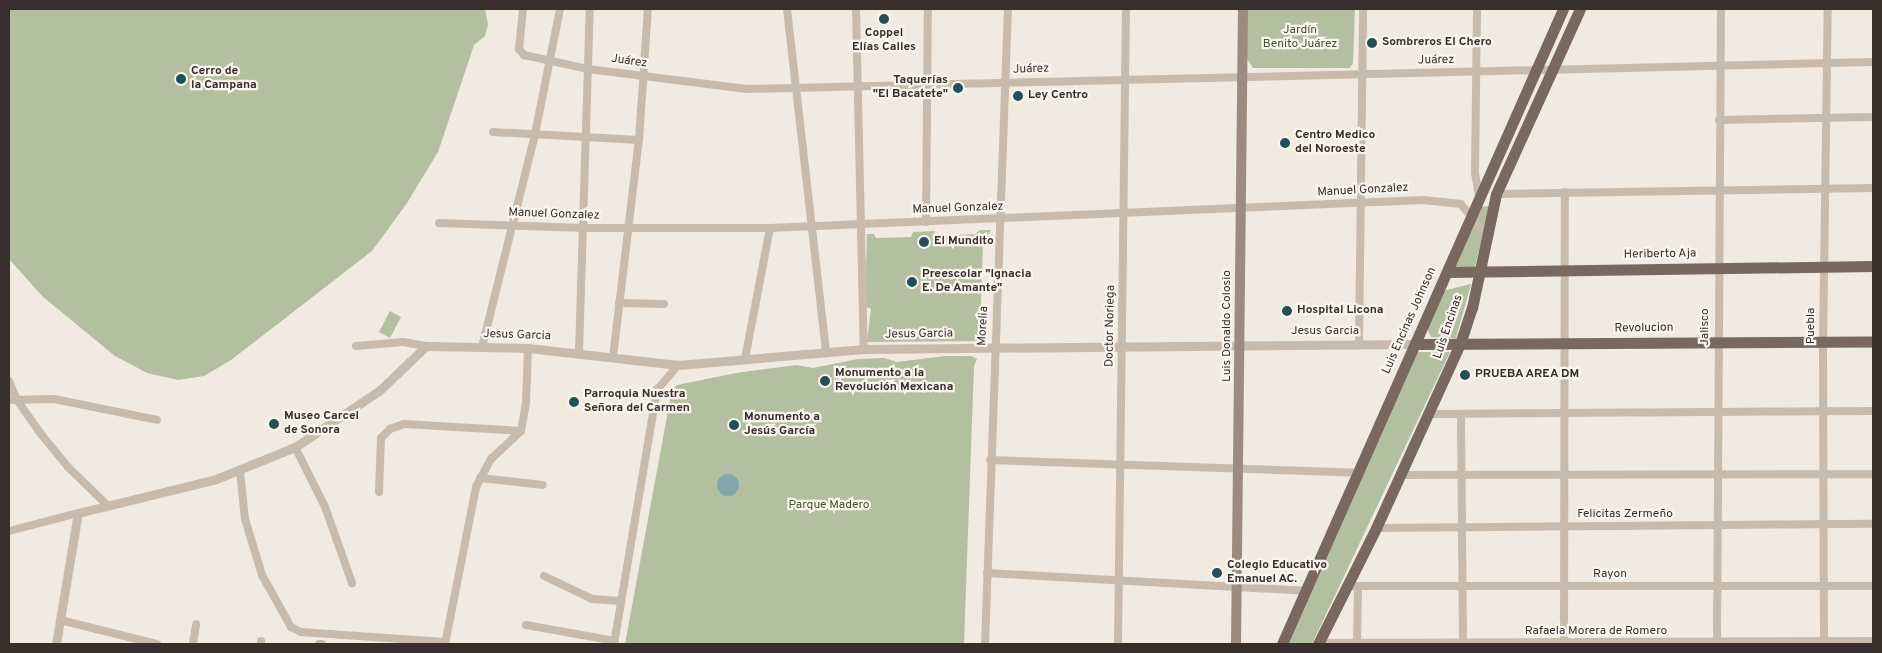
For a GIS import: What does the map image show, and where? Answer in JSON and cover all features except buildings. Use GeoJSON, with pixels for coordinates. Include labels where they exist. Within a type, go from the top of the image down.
{"type":"FeatureCollection","features":[{"type":"Feature","properties":{"kind":"main road","name":"Luis Donaldo Colosio"},"geometry":{"type":"LineString","coordinates":[[1236,644],[1240,469],[1243,9]]}},
{"type":"Feature","properties":{"kind":"main road","name":"Luis Encinas Johnson"},"geometry":{"type":"LineString","coordinates":[[1282,644],[1562,9]]}},
{"type":"Feature","properties":{"kind":"main road","name":"Luis Encinas"},"geometry":{"type":"LineString","coordinates":[[1318,644],[1352,586],[1376,528],[1430,414],[1460,344],[1480,271],[1496,194],[1580,9]]}},
{"type":"Feature","properties":{"kind":"main road","name":"Heriberto Aja"},"geometry":{"type":"LineString","coordinates":[[1447,272],[1873,266]]}},
{"type":"Feature","properties":{"kind":"main road","name":"Revolucion"},"geometry":{"type":"LineString","coordinates":[[1415,344],[1718,341],[1873,342]]}},
{"type":"Feature","properties":{"kind":"street","name":"Juárez"},"geometry":{"type":"LineString","coordinates":[[523,9],[520,52],[551,62],[588,69],[747,89],[857,84],[1004,82],[1244,74],[1476,72],[1873,62]]}},
{"type":"Feature","properties":{"kind":"street"},"geometry":{"type":"LineString","coordinates":[[482,348],[535,134],[551,62],[560,9]]}},
{"type":"Feature","properties":{"kind":"street"},"geometry":{"type":"LineString","coordinates":[[579,352],[585,228],[590,9]]}},
{"type":"Feature","properties":{"kind":"street"},"geometry":{"type":"LineString","coordinates":[[613,357],[638,140],[648,9]]}},
{"type":"Feature","properties":{"kind":"street"},"geometry":{"type":"LineString","coordinates":[[787,9],[826,352]]}},
{"type":"Feature","properties":{"kind":"street"},"geometry":{"type":"LineString","coordinates":[[856,9],[864,349]]}},
{"type":"Feature","properties":{"kind":"street"},"geometry":{"type":"LineString","coordinates":[[926,222],[928,9]]}},
{"type":"Feature","properties":{"kind":"street","name":"Morelia"},"geometry":{"type":"LineString","coordinates":[[985,644],[994,346],[1001,219],[1004,82],[1008,9]]}},
{"type":"Feature","properties":{"kind":"street","name":"Doctor Noriega"},"geometry":{"type":"LineString","coordinates":[[1118,644],[1122,346],[1126,214],[1126,9]]}},
{"type":"Feature","properties":{"kind":"street"},"geometry":{"type":"LineString","coordinates":[[1359,345],[1363,9]]}},
{"type":"Feature","properties":{"kind":"street"},"geometry":{"type":"LineString","coordinates":[[1477,9],[1475,173],[1479,196]]}},
{"type":"Feature","properties":{"kind":"street","name":"Jalisco"},"geometry":{"type":"LineString","coordinates":[[1717,643],[1717,268],[1721,9]]}},
{"type":"Feature","properties":{"kind":"street","name":"Puebla"},"geometry":{"type":"LineString","coordinates":[[1824,643],[1823,412],[1828,9]]}},
{"type":"Feature","properties":{"kind":"street"},"geometry":{"type":"LineString","coordinates":[[1720,120],[1873,117]]}},
{"type":"Feature","properties":{"kind":"street"},"geometry":{"type":"LineString","coordinates":[[493,132],[586,139],[638,140]]}},
{"type":"Feature","properties":{"kind":"street"},"geometry":{"type":"LineString","coordinates":[[1496,194],[1873,188]]}},
{"type":"Feature","properties":{"kind":"street"},"geometry":{"type":"LineString","coordinates":[[1564,644],[1563,344],[1565,192]]}},
{"type":"Feature","properties":{"kind":"street","name":"Manuel Gonzalez"},"geometry":{"type":"LineString","coordinates":[[439,223],[585,228],[770,228],[1126,214],[1361,202],[1452,201],[1461,204],[1487,237]]}},
{"type":"Feature","properties":{"kind":"street"},"geometry":{"type":"LineString","coordinates":[[745,359],[770,228]]}},
{"type":"Feature","properties":{"kind":"street"},"geometry":{"type":"LineString","coordinates":[[619,303],[664,304]]}},
{"type":"Feature","properties":{"kind":"street"},"geometry":{"type":"LineString","coordinates":[[356,346],[393,342],[426,346]]}},
{"type":"Feature","properties":{"kind":"street","name":"Jesus Garcia"},"geometry":{"type":"LineString","coordinates":[[426,346],[528,348],[579,352],[678,365],[864,349],[994,346],[1415,344]]}},
{"type":"Feature","properties":{"kind":"street"},"geometry":{"type":"LineString","coordinates":[[10,528],[78,513],[240,471],[295,447],[380,390],[426,346]]}},
{"type":"Feature","properties":{"kind":"street"},"geometry":{"type":"LineString","coordinates":[[240,471],[245,519],[257,559],[271,594],[291,627],[301,632],[445,643],[456,576],[480,478],[491,459],[521,431],[526,402],[528,348]]}},
{"type":"Feature","properties":{"kind":"street"},"geometry":{"type":"LineString","coordinates":[[526,625],[615,642],[657,390],[678,365]]}},
{"type":"Feature","properties":{"kind":"street"},"geometry":{"type":"LineString","coordinates":[[9,381],[13,400],[68,467],[107,505]]}},
{"type":"Feature","properties":{"kind":"street"},"geometry":{"type":"LineString","coordinates":[[13,400],[77,402],[157,420]]}},
{"type":"Feature","properties":{"kind":"street"},"geometry":{"type":"LineString","coordinates":[[1430,414],[1873,411]]}},
{"type":"Feature","properties":{"kind":"street"},"geometry":{"type":"LineString","coordinates":[[1461,415],[1463,644]]}},
{"type":"Feature","properties":{"kind":"street"},"geometry":{"type":"LineString","coordinates":[[379,492],[382,438],[390,429],[404,424],[521,431]]}},
{"type":"Feature","properties":{"kind":"street"},"geometry":{"type":"LineString","coordinates":[[295,447],[325,507],[352,583]]}},
{"type":"Feature","properties":{"kind":"street"},"geometry":{"type":"LineString","coordinates":[[990,460],[1120,463],[1358,474]]}},
{"type":"Feature","properties":{"kind":"street"},"geometry":{"type":"LineString","coordinates":[[1401,475],[1873,474]]}},
{"type":"Feature","properties":{"kind":"street"},"geometry":{"type":"LineString","coordinates":[[480,478],[543,485]]}},
{"type":"Feature","properties":{"kind":"street"},"geometry":{"type":"LineString","coordinates":[[56,644],[78,513]]}},
{"type":"Feature","properties":{"kind":"street","name":"Felicitas Zermeño"},"geometry":{"type":"LineString","coordinates":[[1376,528],[1873,524]]}},
{"type":"Feature","properties":{"kind":"street"},"geometry":{"type":"LineString","coordinates":[[987,573],[1306,591]]}},
{"type":"Feature","properties":{"kind":"street"},"geometry":{"type":"LineString","coordinates":[[544,576],[592,599],[621,601]]}},
{"type":"Feature","properties":{"kind":"street"},"geometry":{"type":"LineString","coordinates":[[1352,586],[1358,644]]}},
{"type":"Feature","properties":{"kind":"street","name":"Rayon"},"geometry":{"type":"LineString","coordinates":[[1352,586],[1873,586]]}},
{"type":"Feature","properties":{"kind":"street"},"geometry":{"type":"LineString","coordinates":[[60,620],[157,644]]}},
{"type":"Feature","properties":{"kind":"street"},"geometry":{"type":"LineString","coordinates":[[193,644],[196,624]]}},
{"type":"Feature","properties":{"kind":"street","name":"Rafaela Morera de Romero"},"geometry":{"type":"LineString","coordinates":[[1318,644],[1824,643],[1873,641]]}},
{"type":"Feature","properties":{"kind":"green space","name":"Cerro de la Campana"},"geometry":{"type":"Polygon","coordinates":[[[9,9],[485,9],[488,25],[485,36],[474,45],[438,152],[407,203],[372,251],[231,360],[204,376],[178,380],[147,373],[115,356],[42,296],[9,259],[9,9]]]}},
{"type":"Feature","properties":{"kind":"green space","name":"Jardín Benito Juárez"},"geometry":{"type":"Polygon","coordinates":[[[1247,9],[1355,9],[1353,63],[1350,68],[1253,68],[1246,57],[1247,9]]]}},
{"type":"Feature","properties":{"kind":"green space"},"geometry":{"type":"Polygon","coordinates":[[[1489,206],[1475,267],[1453,270],[1478,207],[1489,206]]]}},
{"type":"Feature","properties":{"kind":"green space"},"geometry":{"type":"Polygon","coordinates":[[[980,230],[991,230],[983,243],[980,334],[983,341],[867,342],[871,309],[865,306],[867,234],[874,234],[876,238],[911,237],[913,232],[935,231],[934,236],[975,234],[980,230]]]}},
{"type":"Feature","properties":{"kind":"green space"},"geometry":{"type":"Polygon","coordinates":[[[1471,284],[1456,338],[1431,337],[1427,328],[1442,291],[1471,284]]]}},
{"type":"Feature","properties":{"kind":"green space"},"geometry":{"type":"Polygon","coordinates":[[[390,311],[401,317],[390,338],[379,332],[390,311]]]}},
{"type":"Feature","properties":{"kind":"green space"},"geometry":{"type":"Polygon","coordinates":[[[1417,352],[1450,352],[1312,644],[1289,644],[1417,352]]]}},
{"type":"Feature","properties":{"kind":"green space","name":"Parque Madero"},"geometry":{"type":"Polygon","coordinates":[[[945,356],[971,356],[977,359],[974,366],[964,644],[625,644],[672,389],[677,385],[736,373],[796,365],[813,368],[858,359],[884,358],[897,362],[945,356]]]}},
{"type":"Feature","properties":{"kind":"water"},"geometry":{"type":"Polygon","coordinates":[[[728,474],[738,481],[739,485],[732,495],[728,496],[718,489],[717,485],[724,475],[728,474]]]}},
{"type":"Feature","properties":{"kind":"place","name":"Coppel Elías Calles"},"geometry":{"type":"Point","coordinates":[884,19]}},
{"type":"Feature","properties":{"kind":"place","name":"Sombreros El Chero"},"geometry":{"type":"Point","coordinates":[1372,43]}},
{"type":"Feature","properties":{"kind":"place","name":"Cerro de la Campana"},"geometry":{"type":"Point","coordinates":[181,79]}},
{"type":"Feature","properties":{"kind":"place","name":"Taquerías \"El Bacatete\""},"geometry":{"type":"Point","coordinates":[958,88]}},
{"type":"Feature","properties":{"kind":"place","name":"Ley Centro"},"geometry":{"type":"Point","coordinates":[1018,96]}},
{"type":"Feature","properties":{"kind":"place","name":"Centro Medico del Noroeste"},"geometry":{"type":"Point","coordinates":[1285,143]}},
{"type":"Feature","properties":{"kind":"place","name":"El Mundito"},"geometry":{"type":"Point","coordinates":[924,242]}},
{"type":"Feature","properties":{"kind":"place","name":"Preescolar \"Ignacia E. De Amante\""},"geometry":{"type":"Point","coordinates":[912,282]}},
{"type":"Feature","properties":{"kind":"place","name":"Hospital Licona"},"geometry":{"type":"Point","coordinates":[1287,311]}},
{"type":"Feature","properties":{"kind":"place","name":"PRUEBA AREA DM"},"geometry":{"type":"Point","coordinates":[1465,375]}},
{"type":"Feature","properties":{"kind":"place","name":"Monumento a la Revolución Mexicana"},"geometry":{"type":"Point","coordinates":[825,381]}},
{"type":"Feature","properties":{"kind":"place","name":"Parroquia Nuestra Señora del Carmen"},"geometry":{"type":"Point","coordinates":[574,402]}},
{"type":"Feature","properties":{"kind":"place","name":"Museo Carcel de Sonora"},"geometry":{"type":"Point","coordinates":[274,424]}},
{"type":"Feature","properties":{"kind":"place","name":"Monumento a Jesús García"},"geometry":{"type":"Point","coordinates":[734,425]}},
{"type":"Feature","properties":{"kind":"place","name":"Colegio Educativo Emanuel AC."},"geometry":{"type":"Point","coordinates":[1217,573]}}]}
